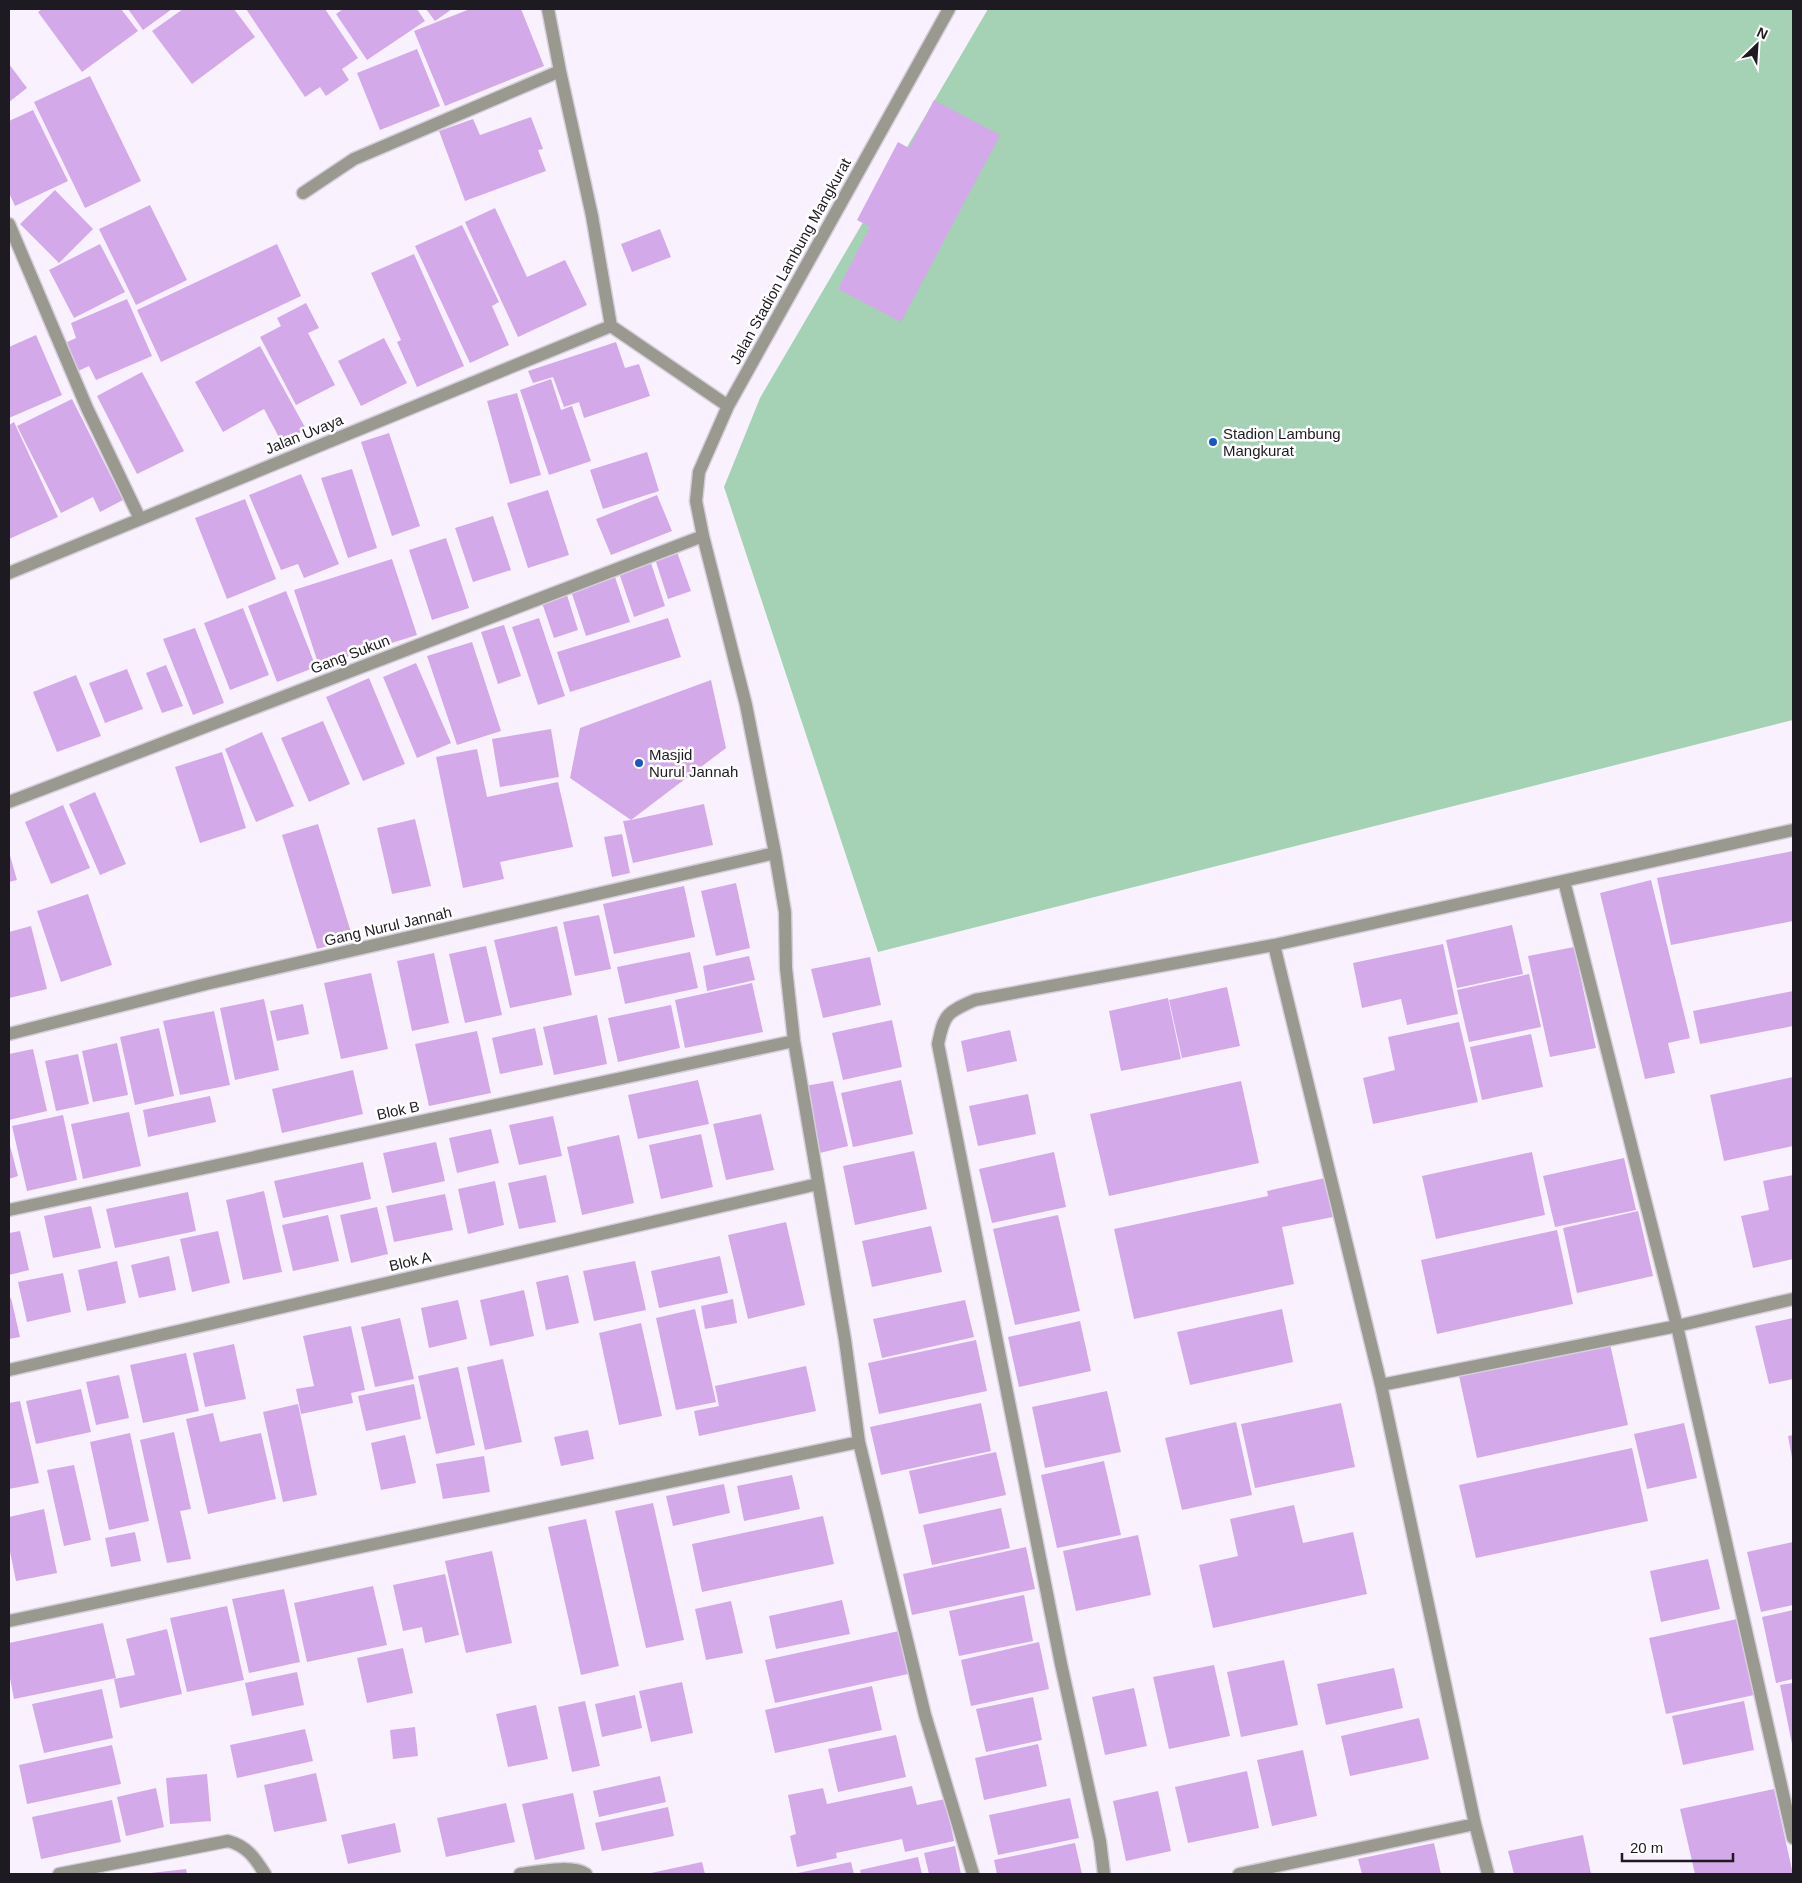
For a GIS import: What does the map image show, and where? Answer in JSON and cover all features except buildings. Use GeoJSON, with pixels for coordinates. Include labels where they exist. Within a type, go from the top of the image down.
{"type":"FeatureCollection","features":[{"type":"Feature","properties":{"kind":"street"},"geometry":{"type":"LineString","coordinates":[[548,9],[592,216],[611,326],[728,406]]}},
{"type":"Feature","properties":{"kind":"street","name":"Jalan Stadion Lambung Mangkurat"},"geometry":{"type":"LineString","coordinates":[[949,9],[728,406],[699,472],[696,501],[703,536],[746,705],[775,853],[785,912],[786,968],[794,1041],[845,1340],[859,1442],[925,1715],[973,1874]]}},
{"type":"Feature","properties":{"kind":"street"},"geometry":{"type":"LineString","coordinates":[[302,194],[354,160],[560,71]]}},
{"type":"Feature","properties":{"kind":"street"},"geometry":{"type":"LineString","coordinates":[[9,224],[87,408],[140,519]]}},
{"type":"Feature","properties":{"kind":"street","name":"Jalan Uvaya"},"geometry":{"type":"LineString","coordinates":[[9,573],[611,326]]}},
{"type":"Feature","properties":{"kind":"street","name":"Gang Sukun"},"geometry":{"type":"LineString","coordinates":[[9,802],[703,536]]}},
{"type":"Feature","properties":{"kind":"street"},"geometry":{"type":"LineString","coordinates":[[1104,1874],[1100,1841],[1059,1654],[938,1044],[943,1021],[954,1009],[975,1000],[1274,945],[1793,830]]}},
{"type":"Feature","properties":{"kind":"street","name":"Gang Nurul Jannah"},"geometry":{"type":"LineString","coordinates":[[9,1034],[206,984],[775,853]]}},
{"type":"Feature","properties":{"kind":"street"},"geometry":{"type":"LineString","coordinates":[[1564,880],[1676,1326],[1793,1838]]}},
{"type":"Feature","properties":{"kind":"street"},"geometry":{"type":"LineString","coordinates":[[1274,945],[1381,1385],[1475,1824],[1488,1874]]}},
{"type":"Feature","properties":{"kind":"street","name":"Blok B"},"geometry":{"type":"LineString","coordinates":[[9,1210],[794,1041]]}},
{"type":"Feature","properties":{"kind":"street","name":"Blok A"},"geometry":{"type":"LineString","coordinates":[[9,1370],[818,1184]]}},
{"type":"Feature","properties":{"kind":"street"},"geometry":{"type":"LineString","coordinates":[[1381,1385],[1676,1326],[1793,1298]]}},
{"type":"Feature","properties":{"kind":"street"},"geometry":{"type":"LineString","coordinates":[[9,1621],[859,1442]]}},
{"type":"Feature","properties":{"kind":"street"},"geometry":{"type":"LineString","coordinates":[[1239,1874],[1475,1824]]}},
{"type":"Feature","properties":{"kind":"street"},"geometry":{"type":"LineString","coordinates":[[59,1874],[228,1842],[239,1844],[251,1853],[265,1874]]}},
{"type":"Feature","properties":{"kind":"street"},"geometry":{"type":"LineString","coordinates":[[520,1874],[570,1869],[586,1874]]}},
{"type":"Feature","properties":{"kind":"green space","name":"Stadion Lambung Mangkurat"},"geometry":{"type":"Polygon","coordinates":[[[988,9],[1793,9],[1793,720],[878,952],[724,487],[760,398],[988,9]]]}},
{"type":"Feature","properties":{"kind":"place","name":"Stadion Lambung Mangkurat"},"geometry":{"type":"Point","coordinates":[1213,442]}},
{"type":"Feature","properties":{"kind":"place","name":"Masjid Nurul Jannah"},"geometry":{"type":"Point","coordinates":[639,763]}}]}
